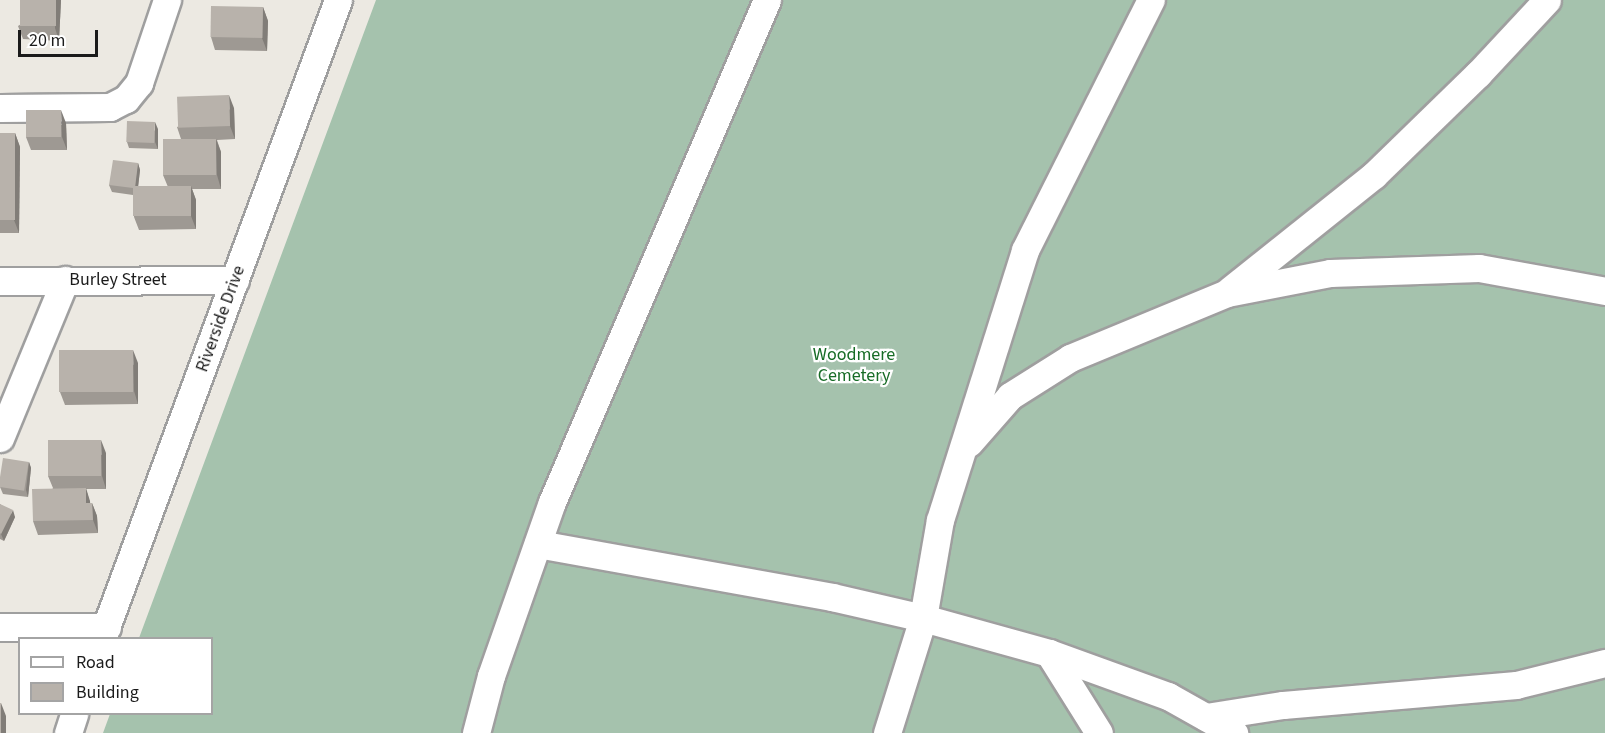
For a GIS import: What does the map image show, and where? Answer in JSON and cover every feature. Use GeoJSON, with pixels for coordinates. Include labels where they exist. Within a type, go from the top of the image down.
{"type":"FeatureCollection","features":[{"type":"Feature","properties":{"kind":"street"},"geometry":{"type":"LineString","coordinates":[[0,108],[110,107],[126,99],[139,83],[167,0]]}},
{"type":"Feature","properties":{"kind":"street","name":"Riverside Drive"},"geometry":{"type":"LineString","coordinates":[[104,633],[338,0]]}},
{"type":"Feature","properties":{"kind":"street"},"geometry":{"type":"LineString","coordinates":[[476,733],[491,676],[552,502],[768,0]]}},
{"type":"Feature","properties":{"kind":"street"},"geometry":{"type":"LineString","coordinates":[[887,733],[923,618],[940,520],[1024,250],[1151,0]]}},
{"type":"Feature","properties":{"kind":"street"},"geometry":{"type":"LineString","coordinates":[[1227,292],[1374,176],[1478,74],[1547,0]]}},
{"type":"Feature","properties":{"kind":"street"},"geometry":{"type":"LineString","coordinates":[[962,451],[1010,396],[1070,358],[1227,292],[1330,273],[1479,268],[1605,291]]}},
{"type":"Feature","properties":{"kind":"street"},"geometry":{"type":"LineString","coordinates":[[0,438],[65,280]]}},
{"type":"Feature","properties":{"kind":"street","name":"Burley Street"},"geometry":{"type":"LineString","coordinates":[[0,281],[235,280]]}},
{"type":"Feature","properties":{"kind":"street"},"geometry":{"type":"LineString","coordinates":[[538,544],[832,597],[923,618],[1049,653],[1168,696],[1234,733]]}},
{"type":"Feature","properties":{"kind":"street"},"geometry":{"type":"LineString","coordinates":[[0,627],[104,633]]}},
{"type":"Feature","properties":{"kind":"street"},"geometry":{"type":"LineString","coordinates":[[1049,653],[1098,733]]}},
{"type":"Feature","properties":{"kind":"street"},"geometry":{"type":"LineString","coordinates":[[1206,717],[1319,701],[1516,685],[1605,663]]}},
{"type":"Feature","properties":{"kind":"street"},"geometry":{"type":"LineString","coordinates":[[68,733],[74,715]]}},
{"type":"Feature","properties":{"kind":"green space","name":"Woodmere Cemetery"},"geometry":{"type":"Polygon","coordinates":[[[376,0],[1605,0],[1605,733],[103,733],[110,715],[213,715],[213,637],[139,637],[376,0]]]}},
{"type":"Feature","properties":{"kind":"building"},"geometry":{"type":"Polygon","coordinates":[[[20,0],[56,0],[56,26],[20,26],[20,0]]]}},
{"type":"Feature","properties":{"kind":"building"},"geometry":{"type":"Polygon","coordinates":[[[211,6],[263,7],[262,38],[210,37],[211,6]]]}},
{"type":"Feature","properties":{"kind":"building"},"geometry":{"type":"Polygon","coordinates":[[[229,95],[230,126],[178,128],[177,97],[229,95]]]}},
{"type":"Feature","properties":{"kind":"building"},"geometry":{"type":"Polygon","coordinates":[[[26,110],[61,110],[61,137],[26,137],[26,110]]]}},
{"type":"Feature","properties":{"kind":"building"},"geometry":{"type":"Polygon","coordinates":[[[127,121],[155,122],[154,143],[126,142],[127,121]]]}},
{"type":"Feature","properties":{"kind":"building"},"geometry":{"type":"Polygon","coordinates":[[[0,133],[15,133],[15,220],[0,220],[0,133]]]}},
{"type":"Feature","properties":{"kind":"building"},"geometry":{"type":"Polygon","coordinates":[[[163,139],[216,139],[216,175],[163,175],[163,139]]]}},
{"type":"Feature","properties":{"kind":"building"},"geometry":{"type":"Polygon","coordinates":[[[113,160],[138,163],[135,188],[109,185],[113,160]]]}},
{"type":"Feature","properties":{"kind":"building"},"geometry":{"type":"Polygon","coordinates":[[[133,186],[191,186],[191,216],[133,216],[133,186]]]}},
{"type":"Feature","properties":{"kind":"building"},"geometry":{"type":"Polygon","coordinates":[[[59,350],[133,350],[133,392],[59,392],[59,350]]]}},
{"type":"Feature","properties":{"kind":"building"},"geometry":{"type":"Polygon","coordinates":[[[48,440],[101,440],[101,476],[48,476],[48,440]]]}},
{"type":"Feature","properties":{"kind":"building"},"geometry":{"type":"Polygon","coordinates":[[[3,458],[29,462],[24,491],[0,487],[3,458]]]}},
{"type":"Feature","properties":{"kind":"building"},"geometry":{"type":"Polygon","coordinates":[[[86,488],[86,503],[92,503],[93,520],[33,521],[32,489],[86,488]]]}},
{"type":"Feature","properties":{"kind":"building"},"geometry":{"type":"Polygon","coordinates":[[[0,504],[13,510],[1,534],[0,533],[0,504]]]}},
{"type":"Feature","properties":{"kind":"building"},"geometry":{"type":"Polygon","coordinates":[[[0,703],[1,733],[0,733],[0,703]]]}}]}
